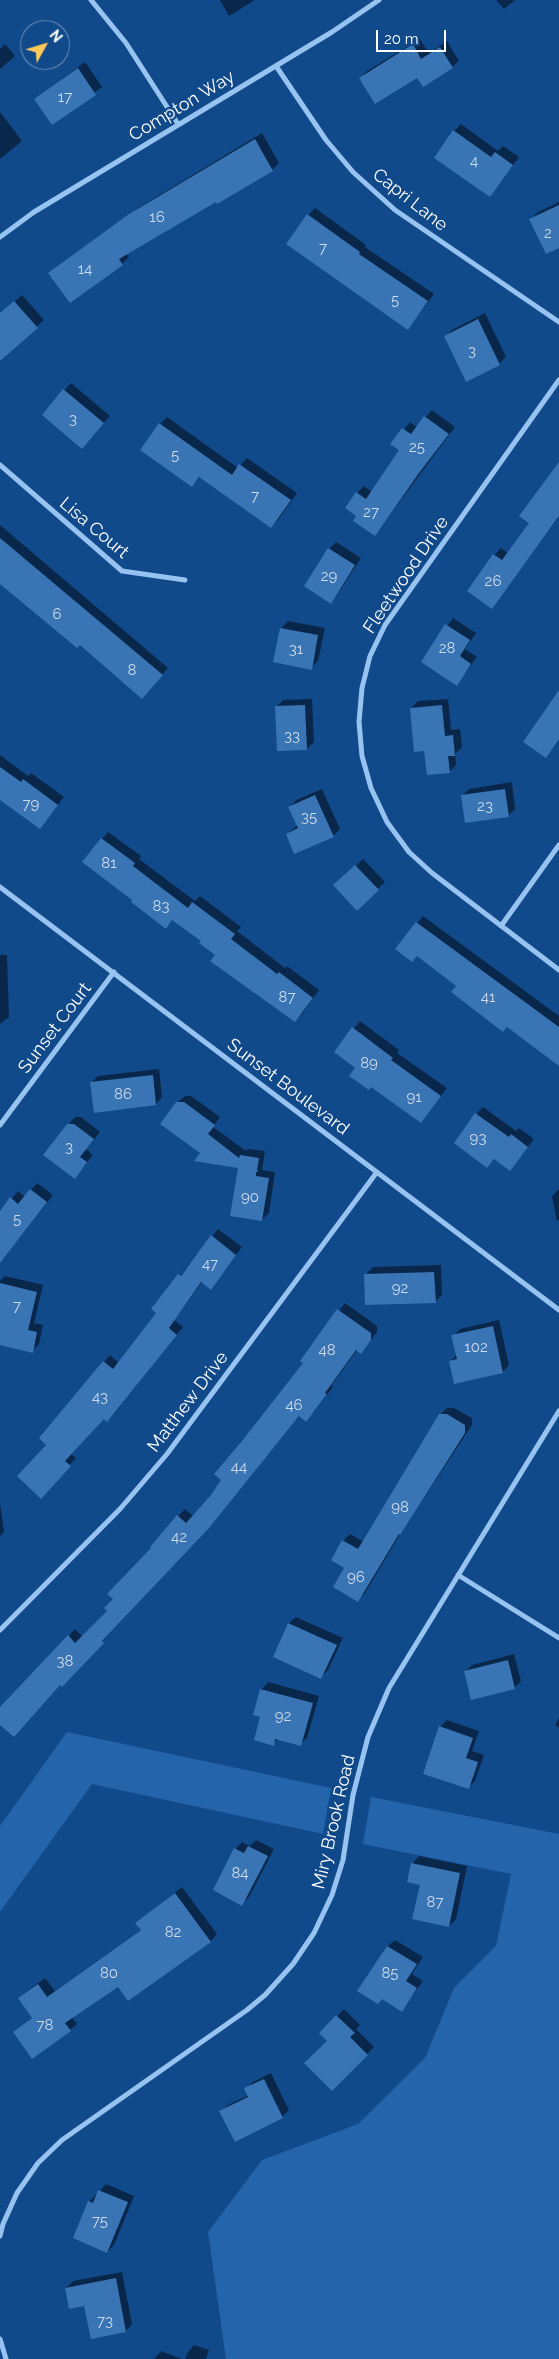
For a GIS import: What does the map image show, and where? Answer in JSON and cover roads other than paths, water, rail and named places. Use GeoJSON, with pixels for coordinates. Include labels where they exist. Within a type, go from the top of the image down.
{"type":"FeatureCollection","features":[{"type":"Feature","properties":{"kind":"street"},"geometry":{"type":"LineString","coordinates":[[90,0],[126,43],[178,124]]}},
{"type":"Feature","properties":{"kind":"street","name":"Compton Way"},"geometry":{"type":"LineString","coordinates":[[0,237],[34,212],[332,32],[379,0]]}},
{"type":"Feature","properties":{"kind":"street","name":"Capri Lane"},"geometry":{"type":"LineString","coordinates":[[276,66],[326,140],[353,172],[395,210],[559,322]]}},
{"type":"Feature","properties":{"kind":"street","name":"Fleetwood Drive"},"geometry":{"type":"LineString","coordinates":[[559,380],[385,625],[370,656],[362,688],[359,722],[362,756],[371,788],[387,822],[409,852],[432,873],[559,970]]}},
{"type":"Feature","properties":{"kind":"street","name":"Lisa Court"},"geometry":{"type":"LineString","coordinates":[[0,465],[122,571],[185,580]]}},
{"type":"Feature","properties":{"kind":"street"},"geometry":{"type":"LineString","coordinates":[[501,926],[559,845]]}},
{"type":"Feature","properties":{"kind":"street","name":"Sunset Boulevard"},"geometry":{"type":"LineString","coordinates":[[0,887],[559,1310]]}},
{"type":"Feature","properties":{"kind":"street","name":"Sunset Court"},"geometry":{"type":"LineString","coordinates":[[0,1125],[114,972]]}},
{"type":"Feature","properties":{"kind":"street","name":"Matthew Drive"},"geometry":{"type":"LineString","coordinates":[[0,1630],[120,1509],[167,1454],[377,1172]]}},
{"type":"Feature","properties":{"kind":"street","name":"Miry Brook Road"},"geometry":{"type":"LineString","coordinates":[[0,2236],[3,2224],[17,2193],[38,2163],[62,2140],[247,2010],[265,1995],[293,1964],[314,1933],[332,1895],[343,1860],[353,1796],[368,1737],[389,1688],[559,1411]]}},
{"type":"Feature","properties":{"kind":"street"},"geometry":{"type":"LineString","coordinates":[[458,1575],[559,1638]]}},
{"type":"Feature","properties":{"kind":"street"},"geometry":{"type":"LineString","coordinates":[[0,2339],[6,2359]]}}]}
